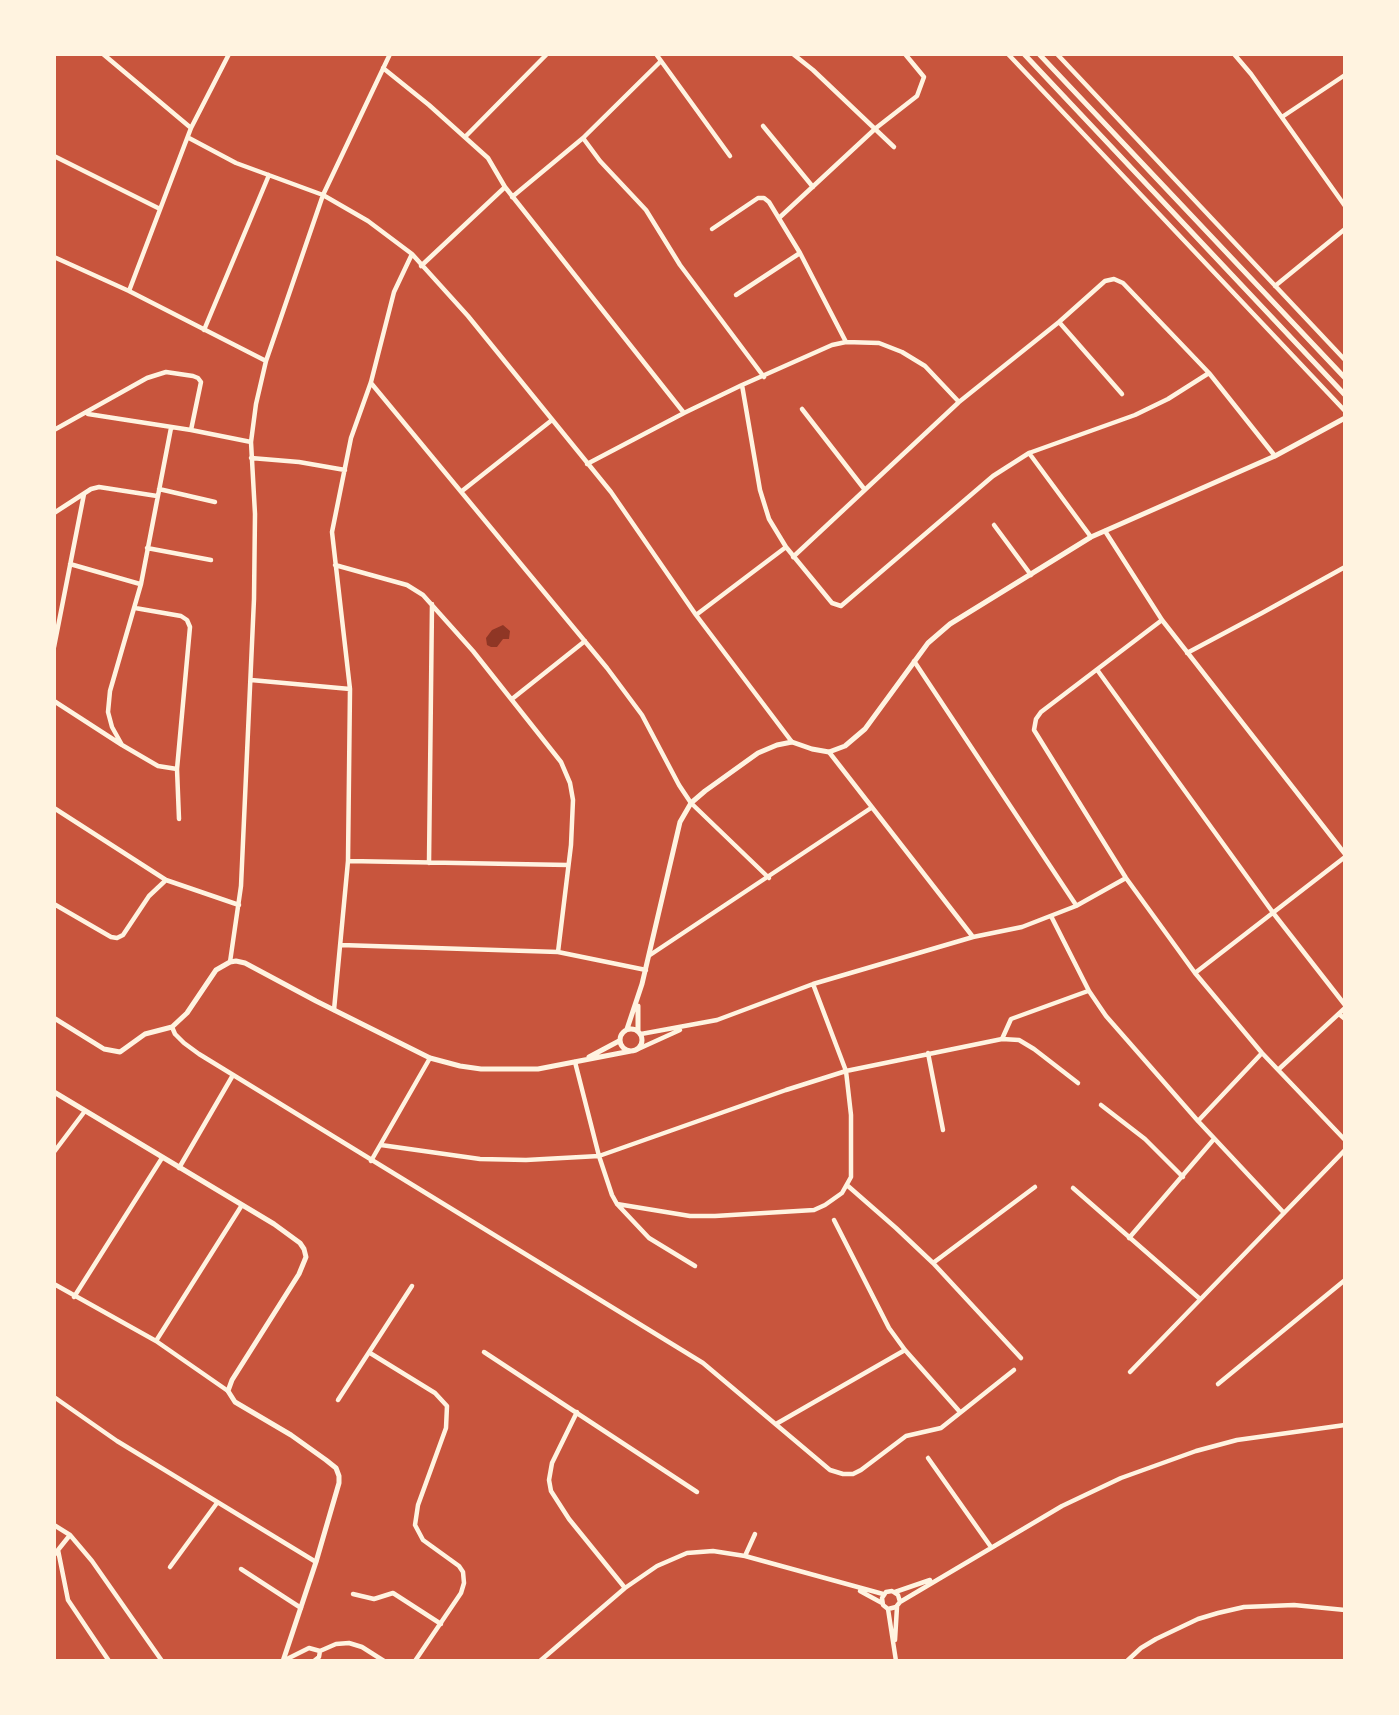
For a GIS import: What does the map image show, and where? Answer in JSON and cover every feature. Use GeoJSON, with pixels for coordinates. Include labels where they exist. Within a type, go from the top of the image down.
{"type":"FeatureCollection","features":[{"type":"Feature","properties":{"kind":"street"},"geometry":{"type":"LineString","coordinates":[[103,54],[191,128]]}},
{"type":"Feature","properties":{"kind":"street"},"geometry":{"type":"LineString","coordinates":[[130,291],[191,128],[229,54]]}},
{"type":"Feature","properties":{"kind":"street"},"geometry":{"type":"LineString","coordinates":[[230,962],[239,905],[251,680],[256,514],[251,442],[256,404],[266,361],[323,195],[390,54]]}},
{"type":"Feature","properties":{"kind":"street"},"geometry":{"type":"LineString","coordinates":[[465,137],[547,54]]}},
{"type":"Feature","properties":{"kind":"street"},"geometry":{"type":"LineString","coordinates":[[656,54],[730,156]]}},
{"type":"Feature","properties":{"kind":"street"},"geometry":{"type":"LineString","coordinates":[[793,54],[894,147]]}},
{"type":"Feature","properties":{"kind":"street"},"geometry":{"type":"LineString","coordinates":[[779,218],[876,128],[916,96],[924,77],[905,54]]}},
{"type":"Feature","properties":{"kind":"street"},"geometry":{"type":"LineString","coordinates":[[1008,54],[1345,411]]}},
{"type":"Feature","properties":{"kind":"street"},"geometry":{"type":"LineString","coordinates":[[1024,54],[1345,395]]}},
{"type":"Feature","properties":{"kind":"street"},"geometry":{"type":"LineString","coordinates":[[1039,54],[1345,378]]}},
{"type":"Feature","properties":{"kind":"street"},"geometry":{"type":"LineString","coordinates":[[1057,54],[1345,360]]}},
{"type":"Feature","properties":{"kind":"street"},"geometry":{"type":"LineString","coordinates":[[1234,54],[1345,206]]}},
{"type":"Feature","properties":{"kind":"street"},"geometry":{"type":"LineString","coordinates":[[512,197],[583,138],[661,61]]}},
{"type":"Feature","properties":{"kind":"street"},"geometry":{"type":"LineString","coordinates":[[383,68],[488,158],[512,197],[684,413]]}},
{"type":"Feature","properties":{"kind":"street"},"geometry":{"type":"LineString","coordinates":[[1282,117],[1345,75]]}},
{"type":"Feature","properties":{"kind":"street"},"geometry":{"type":"LineString","coordinates":[[763,126],[813,187]]}},
{"type":"Feature","properties":{"kind":"street"},"geometry":{"type":"LineString","coordinates":[[189,138],[236,163],[323,195],[368,221],[412,254],[468,316],[611,492],[696,615],[792,742]]}},
{"type":"Feature","properties":{"kind":"street"},"geometry":{"type":"LineString","coordinates":[[583,138],[600,161],[646,210],[680,265],[764,377]]}},
{"type":"Feature","properties":{"kind":"street"},"geometry":{"type":"LineString","coordinates":[[54,156],[160,209]]}},
{"type":"Feature","properties":{"kind":"street"},"geometry":{"type":"LineString","coordinates":[[204,330],[268,175]]}},
{"type":"Feature","properties":{"kind":"street"},"geometry":{"type":"LineString","coordinates":[[421,266],[505,187]]}},
{"type":"Feature","properties":{"kind":"street"},"geometry":{"type":"LineString","coordinates":[[712,229],[758,198],[769,202],[800,253],[846,342]]}},
{"type":"Feature","properties":{"kind":"street"},"geometry":{"type":"LineString","coordinates":[[1275,286],[1345,229]]}},
{"type":"Feature","properties":{"kind":"street"},"geometry":{"type":"LineString","coordinates":[[736,295],[800,253]]}},
{"type":"Feature","properties":{"kind":"street"},"geometry":{"type":"LineString","coordinates":[[334,1010],[348,861],[350,689],[332,532],[351,438],[371,382],[394,292],[412,254]]}},
{"type":"Feature","properties":{"kind":"street"},"geometry":{"type":"LineString","coordinates":[[54,257],[130,291],[266,361]]}},
{"type":"Feature","properties":{"kind":"street"},"geometry":{"type":"LineString","coordinates":[[793,557],[959,402],[1059,322],[1105,281],[1114,279],[1123,283],[1209,373],[1275,457]]}},
{"type":"Feature","properties":{"kind":"street"},"geometry":{"type":"LineString","coordinates":[[1059,322],[1122,394]]}},
{"type":"Feature","properties":{"kind":"street"},"geometry":{"type":"LineString","coordinates":[[587,464],[742,385],[832,345],[846,342],[879,343],[902,352],[925,366],[959,402]]}},
{"type":"Feature","properties":{"kind":"street"},"geometry":{"type":"LineString","coordinates":[[54,430],[87,414],[147,378],[166,372],[193,376],[201,382],[191,430]]}},
{"type":"Feature","properties":{"kind":"street"},"geometry":{"type":"LineString","coordinates":[[742,385],[760,490],[769,519],[793,557],[832,603],[841,606],[993,476],[1029,453],[1135,415],[1168,400],[1209,373]]}},
{"type":"Feature","properties":{"kind":"street"},"geometry":{"type":"LineString","coordinates":[[371,382],[585,641],[642,715],[691,803],[769,878]]}},
{"type":"Feature","properties":{"kind":"street"},"geometry":{"type":"LineString","coordinates":[[802,410],[866,490]]}},
{"type":"Feature","properties":{"kind":"street"},"geometry":{"type":"LineString","coordinates":[[87,414],[251,442]]}},
{"type":"Feature","properties":{"kind":"street"},"geometry":{"type":"LineString","coordinates":[[583,1060],[619,1041],[621,1034],[627,1029],[638,1002],[678,830],[691,803],[758,753],[776,745],[792,742],[829,752],[845,746],[859,735],[937,633],[950,624],[1091,537],[1275,457],[1345,418]]}},
{"type":"Feature","properties":{"kind":"street"},"geometry":{"type":"LineString","coordinates":[[461,491],[552,420]]}},
{"type":"Feature","properties":{"kind":"street"},"geometry":{"type":"LineString","coordinates":[[122,745],[112,727],[108,712],[110,691],[141,584],[171,428]]}},
{"type":"Feature","properties":{"kind":"street"},"geometry":{"type":"LineString","coordinates":[[1029,453],[1091,537]]}},
{"type":"Feature","properties":{"kind":"street"},"geometry":{"type":"LineString","coordinates":[[251,458],[299,462],[345,470]]}},
{"type":"Feature","properties":{"kind":"street"},"geometry":{"type":"LineString","coordinates":[[54,513],[99,488],[157,496]]}},
{"type":"Feature","properties":{"kind":"street"},"geometry":{"type":"LineString","coordinates":[[159,489],[215,502]]}},
{"type":"Feature","properties":{"kind":"street"},"geometry":{"type":"LineString","coordinates":[[54,647],[84,494]]}},
{"type":"Feature","properties":{"kind":"street"},"geometry":{"type":"LineString","coordinates":[[994,525],[1031,575]]}},
{"type":"Feature","properties":{"kind":"street"},"geometry":{"type":"LineString","coordinates":[[1105,531],[1186,653],[1345,855],[1274,914],[1195,973]]}},
{"type":"Feature","properties":{"kind":"street"},"geometry":{"type":"LineString","coordinates":[[696,615],[786,547]]}},
{"type":"Feature","properties":{"kind":"street"},"geometry":{"type":"LineString","coordinates":[[147,548],[211,560]]}},
{"type":"Feature","properties":{"kind":"street"},"geometry":{"type":"LineString","coordinates":[[70,564],[141,584]]}},
{"type":"Feature","properties":{"kind":"street"},"geometry":{"type":"LineString","coordinates":[[335,565],[407,585],[423,595],[512,699],[561,762],[570,783],[573,800],[558,953]]}},
{"type":"Feature","properties":{"kind":"street"},"geometry":{"type":"LineString","coordinates":[[1186,653],[1345,566]]}},
{"type":"Feature","properties":{"kind":"street"},"geometry":{"type":"LineString","coordinates":[[429,863],[432,603]]}},
{"type":"Feature","properties":{"kind":"street"},"geometry":{"type":"LineString","coordinates":[[135,608],[181,616],[187,620],[190,627],[177,769],[178,819]]}},
{"type":"Feature","properties":{"kind":"street"},"geometry":{"type":"LineString","coordinates":[[1162,620],[1041,712],[1034,730],[1126,878],[1195,973],[1262,1053],[1345,1140]]}},
{"type":"Feature","properties":{"kind":"street"},"geometry":{"type":"LineString","coordinates":[[512,699],[585,641]]}},
{"type":"Feature","properties":{"kind":"street"},"geometry":{"type":"LineString","coordinates":[[914,661],[1076,906]]}},
{"type":"Feature","properties":{"kind":"street"},"geometry":{"type":"LineString","coordinates":[[1098,670],[1274,914],[1345,1007],[1278,1070]]}},
{"type":"Feature","properties":{"kind":"street"},"geometry":{"type":"LineString","coordinates":[[251,680],[350,689]]}},
{"type":"Feature","properties":{"kind":"street"},"geometry":{"type":"LineString","coordinates":[[54,701],[158,766],[177,769]]}},
{"type":"Feature","properties":{"kind":"street"},"geometry":{"type":"LineString","coordinates":[[829,752],[973,937]]}},
{"type":"Feature","properties":{"kind":"street"},"geometry":{"type":"LineString","coordinates":[[54,808],[166,880],[239,905]]}},
{"type":"Feature","properties":{"kind":"street"},"geometry":{"type":"LineString","coordinates":[[650,955],[871,808]]}},
{"type":"Feature","properties":{"kind":"street"},"geometry":{"type":"LineString","coordinates":[[348,861],[568,865]]}},
{"type":"Feature","properties":{"kind":"street"},"geometry":{"type":"LineString","coordinates":[[627,1029],[639,1032],[687,1027],[717,1020],[813,984],[973,937],[1022,927],[1076,906],[1126,878]]}},
{"type":"Feature","properties":{"kind":"street"},"geometry":{"type":"LineString","coordinates":[[54,904],[111,937],[120,937],[149,896],[166,880]]}},
{"type":"Feature","properties":{"kind":"street"},"geometry":{"type":"LineString","coordinates":[[1051,916],[1088,991],[1106,1016],[1214,1139],[1284,1213]]}},
{"type":"Feature","properties":{"kind":"street"},"geometry":{"type":"LineString","coordinates":[[341,945],[558,953],[646,970]]}},
{"type":"Feature","properties":{"kind":"street"},"geometry":{"type":"LineString","coordinates":[[54,1018],[104,1049],[120,1052],[145,1034],[172,1027],[187,1013],[216,970],[230,962],[245,963],[430,1058],[481,1069],[538,1069],[575,1062],[633,1050],[687,1027]]}},
{"type":"Feature","properties":{"kind":"street"},"geometry":{"type":"LineString","coordinates":[[617,1204],[690,1216],[814,1210],[842,1193],[851,1177],[852,1115],[846,1071],[813,984]]}},
{"type":"Feature","properties":{"kind":"street"},"geometry":{"type":"LineString","coordinates":[[1002,1039],[1011,1019],[1088,991]]}},
{"type":"Feature","properties":{"kind":"street"},"geometry":{"type":"LineString","coordinates":[[619,1041],[624,1049],[633,1050],[640,1046],[638,1002]]}},
{"type":"Feature","properties":{"kind":"street"},"geometry":{"type":"LineString","coordinates":[[1339,1014],[1345,1019]]}},
{"type":"Feature","properties":{"kind":"street"},"geometry":{"type":"LineString","coordinates":[[172,1027],[184,1043],[233,1075],[703,1363],[830,1470],[853,1474],[906,1436],[941,1428],[1014,1370]]}},
{"type":"Feature","properties":{"kind":"street"},"geometry":{"type":"LineString","coordinates":[[381,1145],[480,1159],[526,1160],[599,1156],[846,1071],[1002,1039],[1019,1040],[1078,1083]]}},
{"type":"Feature","properties":{"kind":"street"},"geometry":{"type":"LineString","coordinates":[[928,1053],[943,1130]]}},
{"type":"Feature","properties":{"kind":"street"},"geometry":{"type":"LineString","coordinates":[[1198,1121],[1262,1053]]}},
{"type":"Feature","properties":{"kind":"street"},"geometry":{"type":"LineString","coordinates":[[372,1161],[430,1058]]}},
{"type":"Feature","properties":{"kind":"street"},"geometry":{"type":"LineString","coordinates":[[575,1062],[599,1156],[617,1204],[649,1238],[695,1266]]}},
{"type":"Feature","properties":{"kind":"street"},"geometry":{"type":"LineString","coordinates":[[179,1168],[233,1075]]}},
{"type":"Feature","properties":{"kind":"street"},"geometry":{"type":"LineString","coordinates":[[54,1092],[300,1243],[306,1257],[299,1274],[232,1380],[228,1391]]}},
{"type":"Feature","properties":{"kind":"street"},"geometry":{"type":"LineString","coordinates":[[1101,1105],[1146,1139],[1182,1177]]}},
{"type":"Feature","properties":{"kind":"street"},"geometry":{"type":"LineString","coordinates":[[54,1152],[85,1111]]}},
{"type":"Feature","properties":{"kind":"street"},"geometry":{"type":"LineString","coordinates":[[1129,1238],[1214,1139]]}},
{"type":"Feature","properties":{"kind":"street"},"geometry":{"type":"LineString","coordinates":[[1130,1372],[1345,1150]]}},
{"type":"Feature","properties":{"kind":"street"},"geometry":{"type":"LineString","coordinates":[[74,1297],[162,1158]]}},
{"type":"Feature","properties":{"kind":"street"},"geometry":{"type":"LineString","coordinates":[[848,1186],[933,1263],[1021,1357]]}},
{"type":"Feature","properties":{"kind":"street"},"geometry":{"type":"LineString","coordinates":[[933,1263],[1035,1187]]}},
{"type":"Feature","properties":{"kind":"street"},"geometry":{"type":"LineString","coordinates":[[1073,1188],[1200,1299]]}},
{"type":"Feature","properties":{"kind":"street"},"geometry":{"type":"LineString","coordinates":[[156,1341],[242,1205]]}},
{"type":"Feature","properties":{"kind":"street"},"geometry":{"type":"LineString","coordinates":[[834,1220],[880,1311],[905,1350],[960,1412]]}},
{"type":"Feature","properties":{"kind":"street"},"geometry":{"type":"LineString","coordinates":[[1219,1384],[1345,1280]]}},
{"type":"Feature","properties":{"kind":"street"},"geometry":{"type":"LineString","coordinates":[[54,1284],[156,1341],[228,1391],[235,1402],[291,1435],[336,1468],[339,1483],[283,1661]]}},
{"type":"Feature","properties":{"kind":"street"},"geometry":{"type":"LineString","coordinates":[[338,1400],[412,1286]]}},
{"type":"Feature","properties":{"kind":"street"},"geometry":{"type":"LineString","coordinates":[[776,1424],[905,1350]]}},
{"type":"Feature","properties":{"kind":"street"},"geometry":{"type":"LineString","coordinates":[[484,1352],[697,1492]]}},
{"type":"Feature","properties":{"kind":"street"},"geometry":{"type":"LineString","coordinates":[[370,1353],[435,1393],[447,1406],[446,1428],[415,1517],[415,1525],[423,1540],[452,1559],[463,1572],[464,1583],[461,1593],[415,1661]]}},
{"type":"Feature","properties":{"kind":"street"},"geometry":{"type":"LineString","coordinates":[[54,1397],[117,1441],[316,1562]]}},
{"type":"Feature","properties":{"kind":"street"},"geometry":{"type":"LineString","coordinates":[[577,1412],[552,1463],[549,1480],[551,1491],[569,1520],[625,1588]]}},
{"type":"Feature","properties":{"kind":"street"},"geometry":{"type":"LineString","coordinates":[[888,1608],[1062,1506],[1121,1478],[1184,1455],[1237,1440],[1345,1425]]}},
{"type":"Feature","properties":{"kind":"street"},"geometry":{"type":"LineString","coordinates":[[928,1458],[991,1547]]}},
{"type":"Feature","properties":{"kind":"street"},"geometry":{"type":"LineString","coordinates":[[170,1567],[217,1503]]}},
{"type":"Feature","properties":{"kind":"street"},"geometry":{"type":"LineString","coordinates":[[54,1525],[70,1535],[92,1561],[162,1661]]}},
{"type":"Feature","properties":{"kind":"street"},"geometry":{"type":"LineString","coordinates":[[745,1556],[755,1534]]}},
{"type":"Feature","properties":{"kind":"street"},"geometry":{"type":"LineString","coordinates":[[70,1535],[56,1553],[68,1600],[109,1661]]}},
{"type":"Feature","properties":{"kind":"street"},"geometry":{"type":"LineString","coordinates":[[540,1661],[625,1588],[657,1566],[687,1553],[713,1551],[745,1556],[884,1594],[940,1576]]}},
{"type":"Feature","properties":{"kind":"street"},"geometry":{"type":"LineString","coordinates":[[241,1569],[301,1608]]}},
{"type":"Feature","properties":{"kind":"street"},"geometry":{"type":"LineString","coordinates":[[853,1587],[888,1608],[896,1661]]}},
{"type":"Feature","properties":{"kind":"street"},"geometry":{"type":"LineString","coordinates":[[894,1648],[898,1604],[895,1592]]}},
{"type":"Feature","properties":{"kind":"street"},"geometry":{"type":"LineString","coordinates":[[353,1594],[374,1600],[393,1593],[441,1624]]}},
{"type":"Feature","properties":{"kind":"street"},"geometry":{"type":"LineString","coordinates":[[882,1603],[884,1594]]}},
{"type":"Feature","properties":{"kind":"street"},"geometry":{"type":"LineString","coordinates":[[1127,1661],[1156,1639],[1198,1619],[1218,1613],[1244,1607],[1293,1605],[1345,1610]]}},
{"type":"Feature","properties":{"kind":"street"},"geometry":{"type":"LineString","coordinates":[[283,1661],[309,1648],[320,1651],[336,1644],[349,1643],[362,1647],[384,1661]]}},
{"type":"Feature","properties":{"kind":"street"},"geometry":{"type":"LineString","coordinates":[[314,1661],[319,1657],[320,1651]]}},
{"type":"Feature","properties":{"kind":"shaded area"},"geometry":{"type":"Polygon","coordinates":[[[503,625],[510,631],[509,639],[503,639],[497,647],[487,645],[486,638],[492,630],[503,625]]]}}]}
